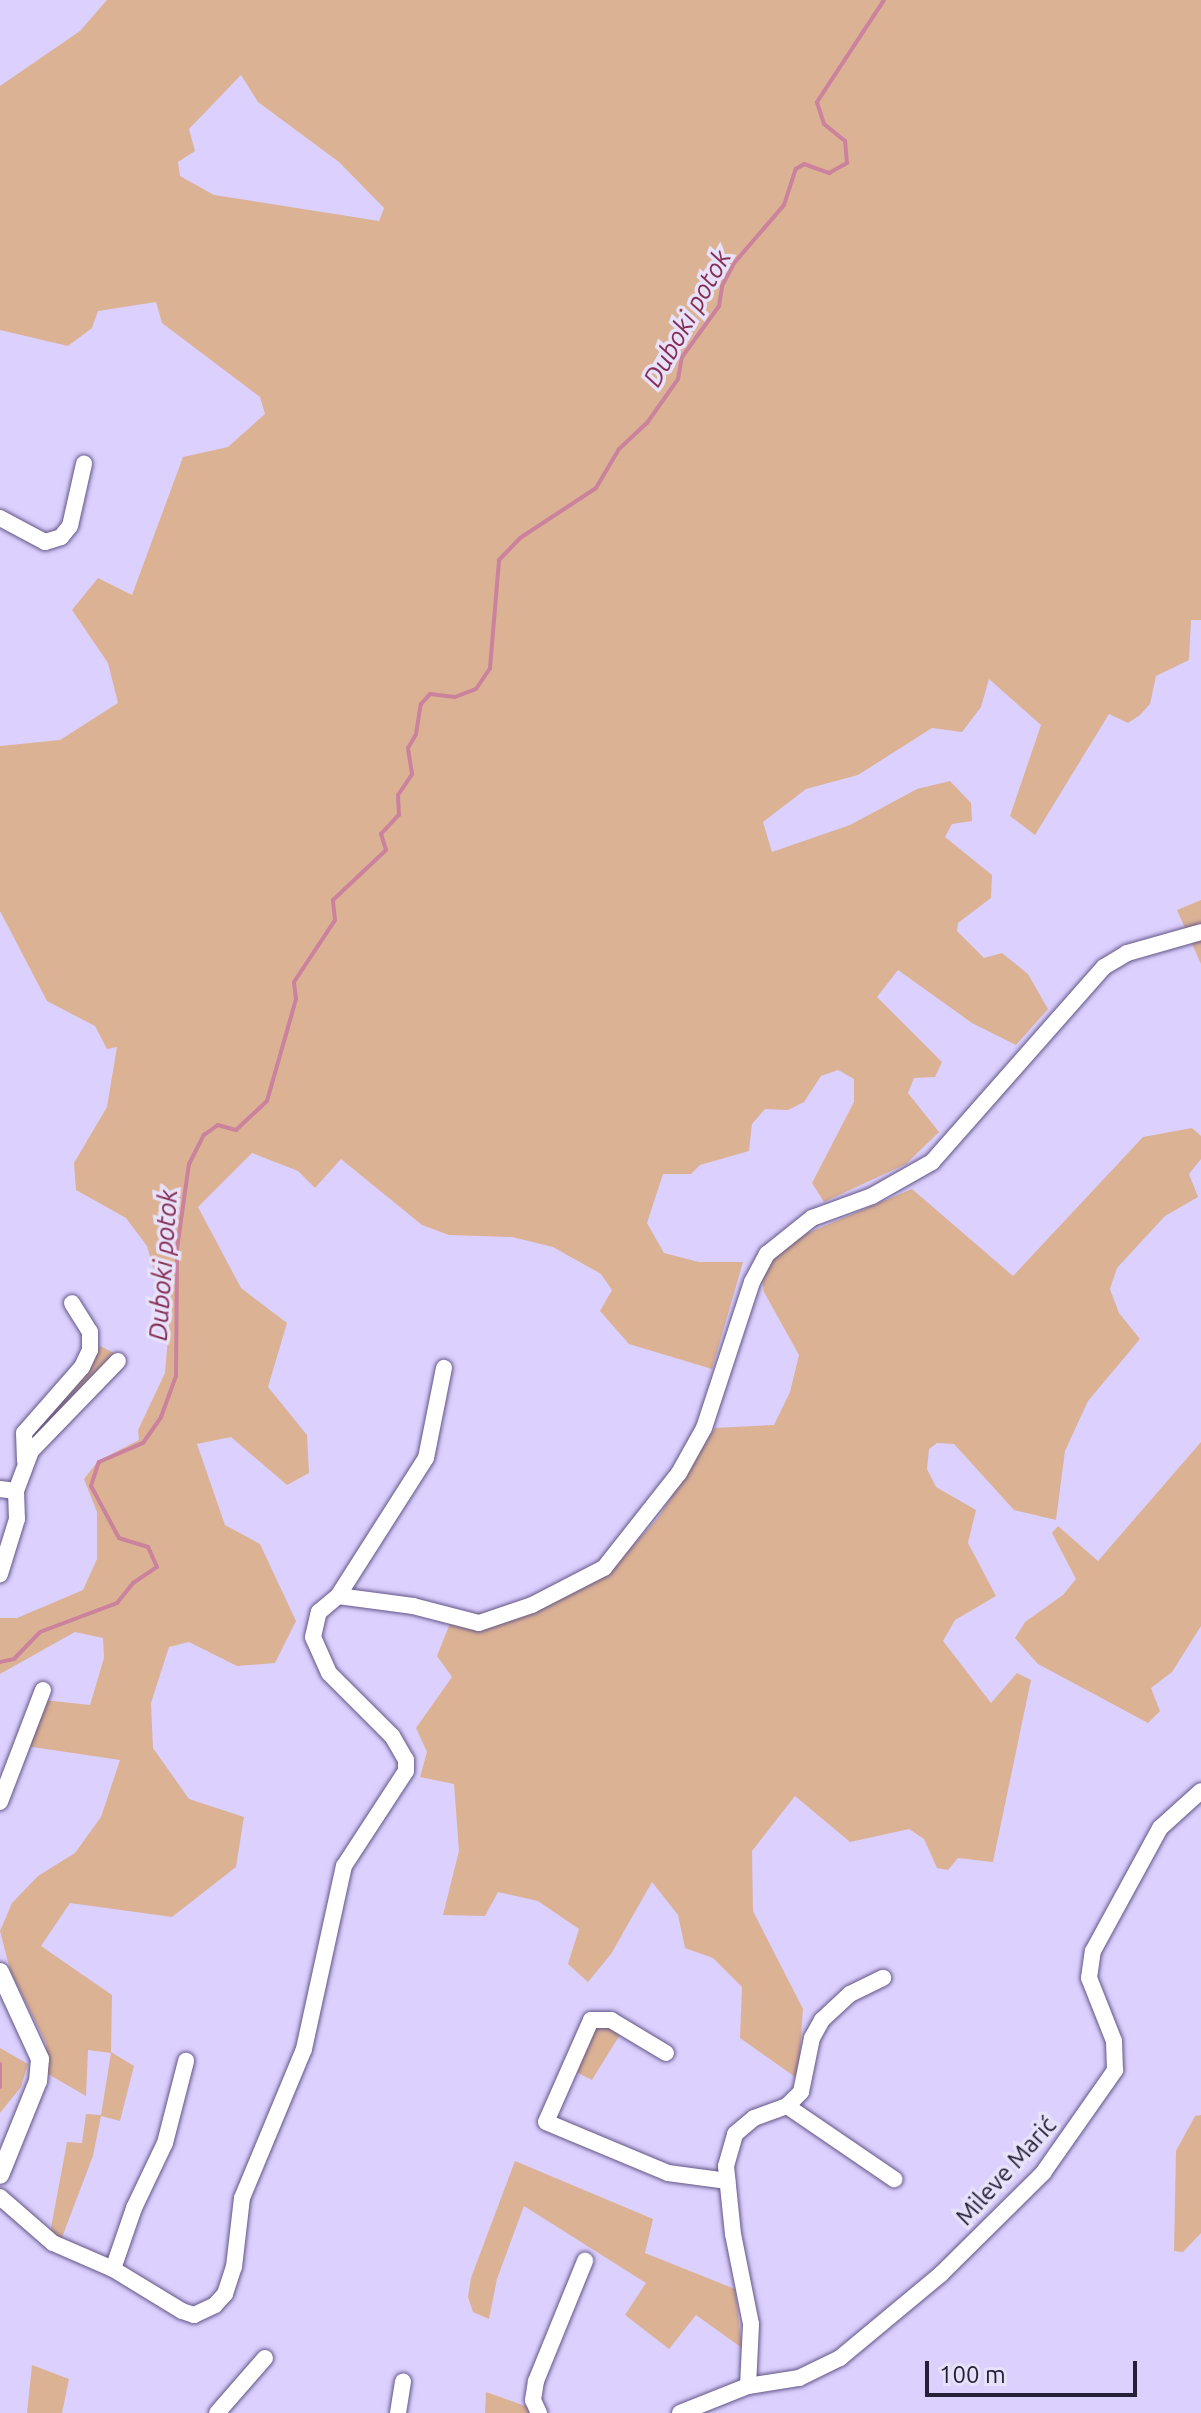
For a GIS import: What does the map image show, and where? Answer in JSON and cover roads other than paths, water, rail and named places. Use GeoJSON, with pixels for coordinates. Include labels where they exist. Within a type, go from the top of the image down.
{"type":"FeatureCollection","features":[{"type":"Feature","properties":{"kind":"street"},"geometry":{"type":"LineString","coordinates":[[0,518],[45,542],[61,537],[70,526],[84,464]]}},
{"type":"Feature","properties":{"kind":"street"},"geometry":{"type":"LineString","coordinates":[[338,1596],[413,1606],[479,1623],[532,1605],[604,1568],[679,1473],[704,1428],[752,1282],[767,1254],[812,1218],[872,1196],[932,1162],[1104,967],[1127,953],[1201,932]]}},
{"type":"Feature","properties":{"kind":"street"},"geometry":{"type":"LineString","coordinates":[[25,1461],[24,1433],[82,1367],[90,1350],[90,1332],[72,1303]]}},
{"type":"Feature","properties":{"kind":"street"},"geometry":{"type":"LineString","coordinates":[[0,1574],[17,1519],[8,1490],[25,1461],[118,1361]]}},
{"type":"Feature","properties":{"kind":"street"},"geometry":{"type":"LineString","coordinates":[[0,2197],[53,2243],[113,2269],[188,2314],[210,2309],[225,2294],[234,2267],[239,2208],[304,2049],[344,1866],[406,1771],[406,1760],[392,1736],[336,1684],[313,1637],[319,1612],[338,1596],[426,1458],[444,1368]]}},
{"type":"Feature","properties":{"kind":"street"},"geometry":{"type":"LineString","coordinates":[[0,1802],[43,1690]]}},
{"type":"Feature","properties":{"kind":"street","name":"Mileve Marić"},"geometry":{"type":"LineString","coordinates":[[680,2413],[748,2386],[799,2378],[840,2358],[941,2274],[1043,2173],[1115,2070],[1114,2041],[1089,1978],[1093,1951],[1160,1828],[1201,1791]]}},
{"type":"Feature","properties":{"kind":"street"},"geometry":{"type":"LineString","coordinates":[[0,1972],[40,2059],[38,2081],[0,2175]]}},
{"type":"Feature","properties":{"kind":"street"},"geometry":{"type":"LineString","coordinates":[[748,2386],[751,2324],[727,2181],[735,2134],[754,2118],[787,2106],[801,2092],[812,2038],[822,2020],[850,1994],[883,1978]]}},
{"type":"Feature","properties":{"kind":"street"},"geometry":{"type":"LineString","coordinates":[[666,2053],[611,2020],[591,2020],[546,2122],[660,2170],[727,2181]]}},
{"type":"Feature","properties":{"kind":"street"},"geometry":{"type":"LineString","coordinates":[[113,2269],[165,2143],[186,2061]]}},
{"type":"Feature","properties":{"kind":"street"},"geometry":{"type":"LineString","coordinates":[[787,2106],[894,2179]]}},
{"type":"Feature","properties":{"kind":"street"},"geometry":{"type":"LineString","coordinates":[[539,2413],[533,2400],[536,2381],[585,2261]]}},
{"type":"Feature","properties":{"kind":"street"},"geometry":{"type":"LineString","coordinates":[[217,2413],[265,2358]]}},
{"type":"Feature","properties":{"kind":"street"},"geometry":{"type":"LineString","coordinates":[[398,2413],[403,2381]]}},
{"type":"Feature","properties":{"kind":"waterway","name":"Duboki potok"},"geometry":{"type":"LineString","coordinates":[[0,1662],[14,1659],[40,1632],[117,1603],[133,1583],[157,1567],[148,1547],[119,1538],[91,1486],[99,1462],[143,1443],[161,1417],[176,1376],[177,1249],[189,1164],[204,1135],[218,1125],[236,1130],[267,1101],[296,999],[294,982],[335,920],[333,900],[386,850],[381,834],[399,815],[398,795],[412,774],[408,748],[416,734],[421,704],[430,694],[455,697],[476,689],[490,668],[499,560],[520,538],[596,488],[619,449],[647,423],[678,379],[682,357],[719,306],[722,286],[735,262],[784,205],[796,169],[804,164],[829,173],[847,163],[845,141],[824,124],[817,102],[884,0]]}},
{"type":"Feature","properties":{"kind":"waterway","name":"Duboki potok"},"geometry":{"type":"LineString","coordinates":[[0,2064],[0,2087]]}}]}
